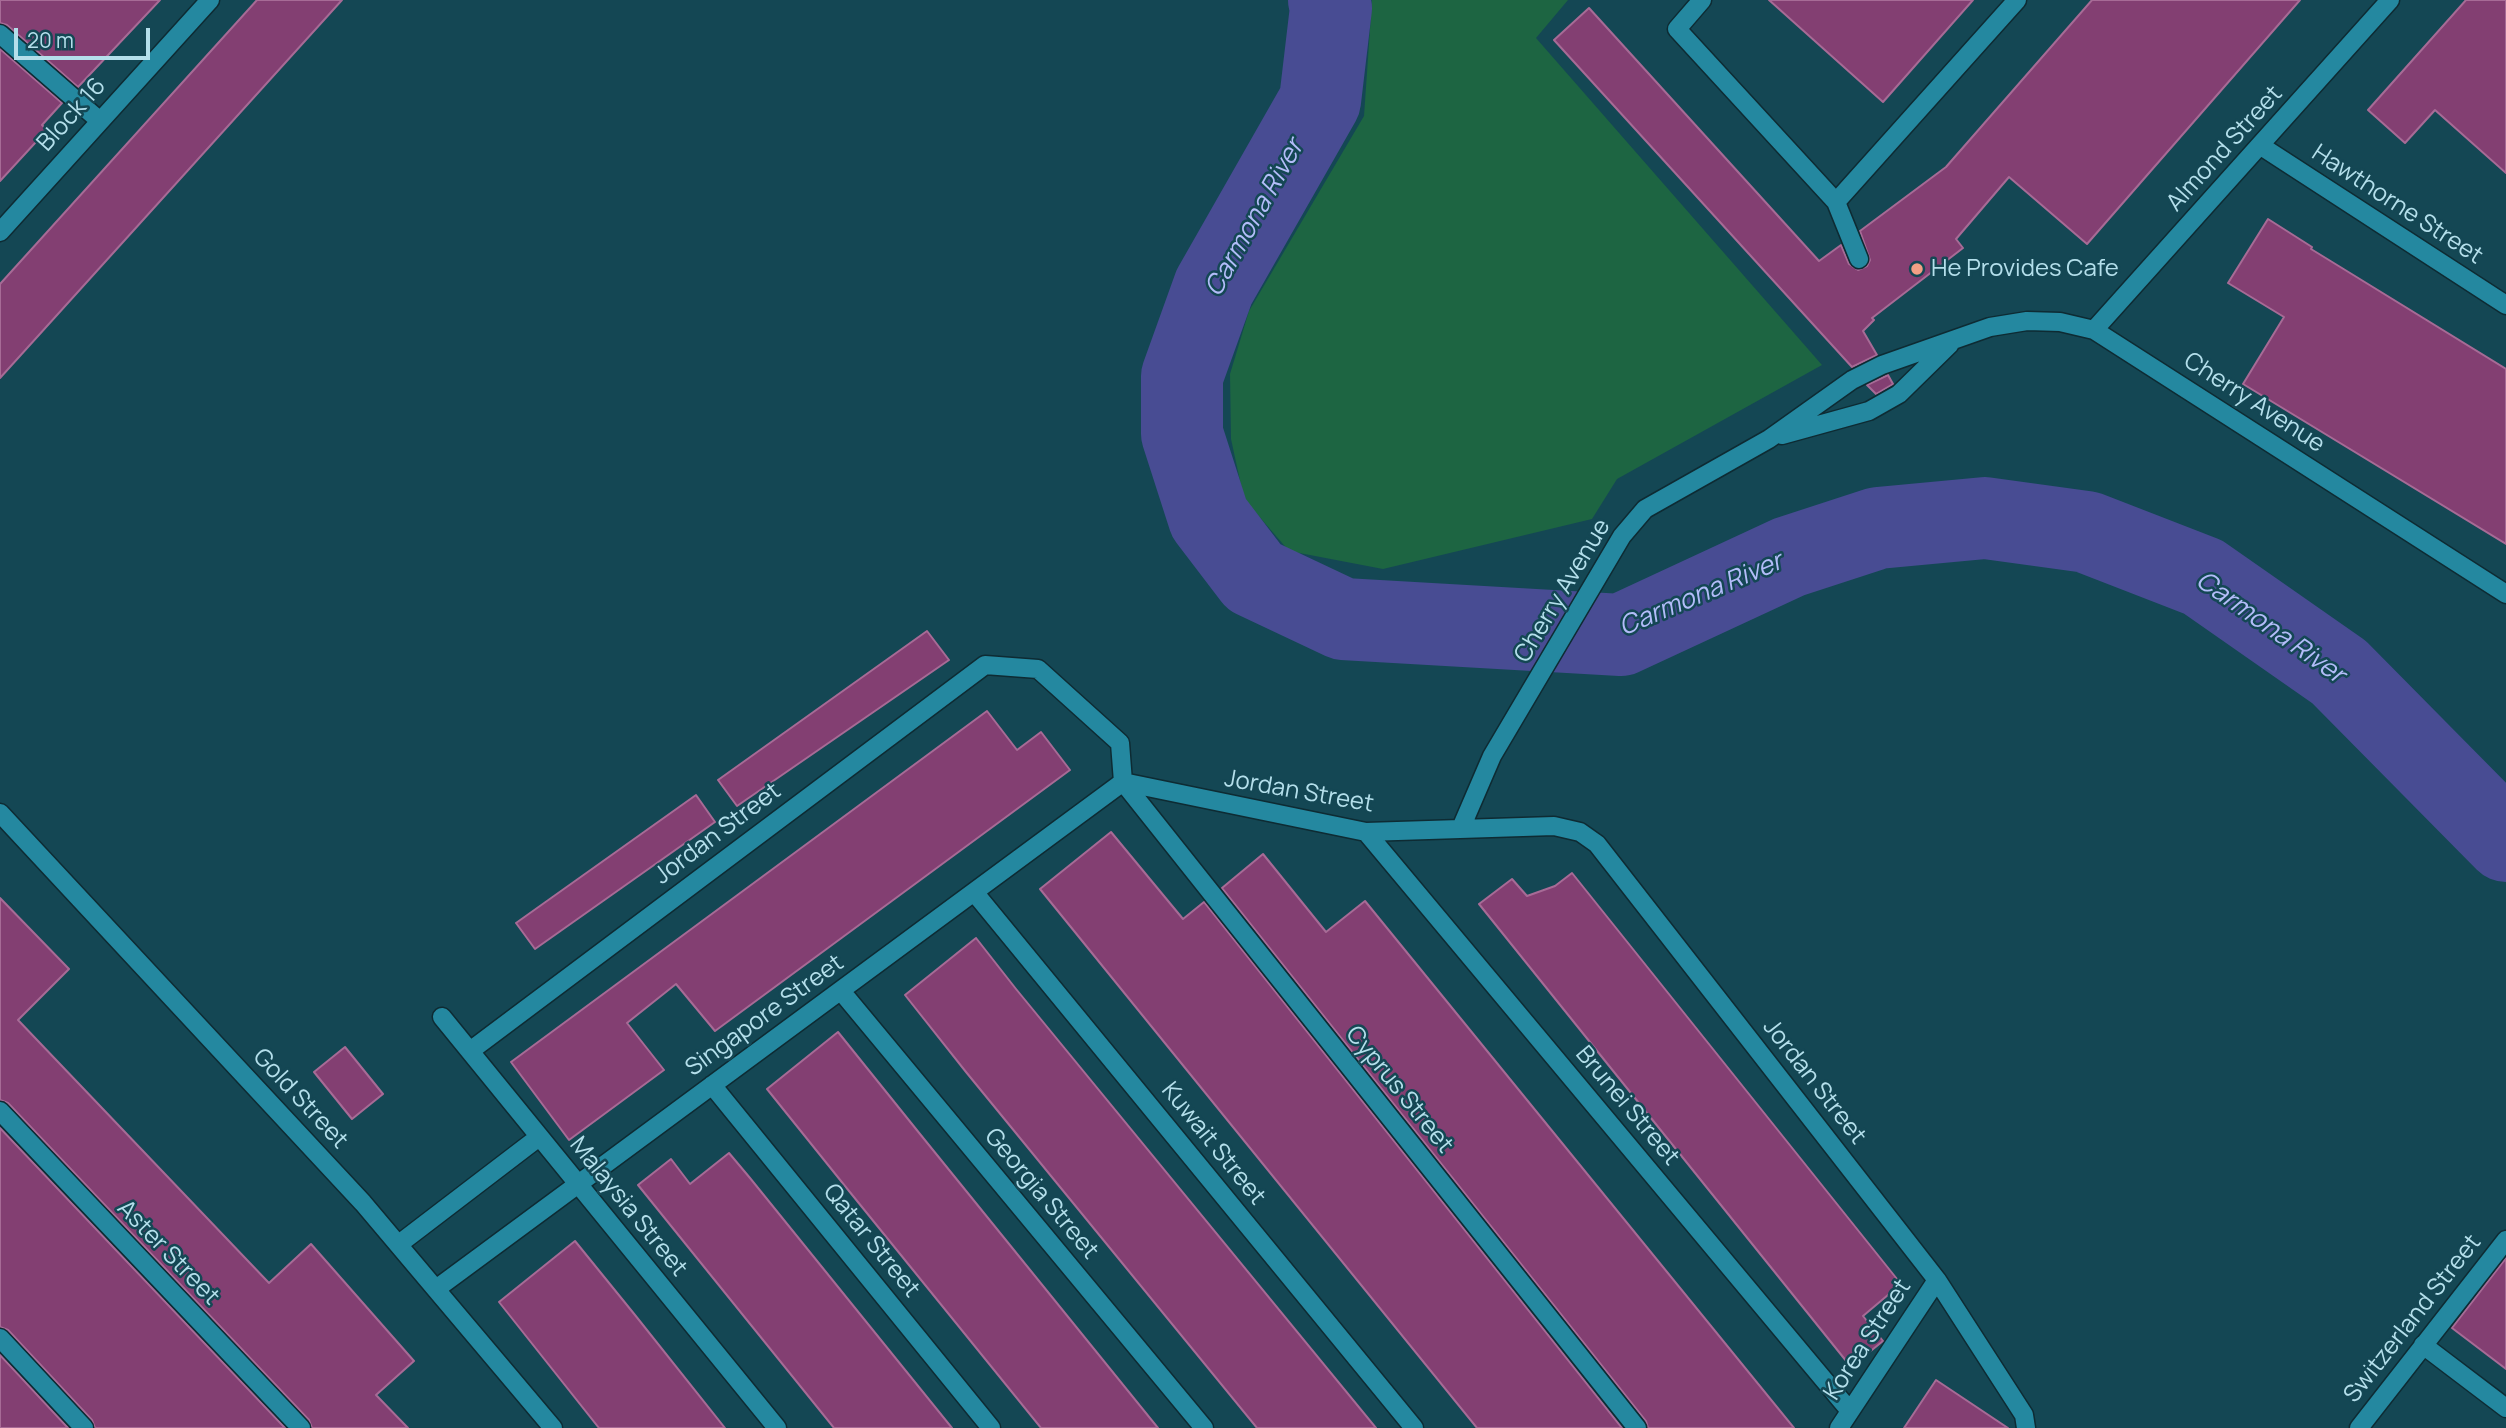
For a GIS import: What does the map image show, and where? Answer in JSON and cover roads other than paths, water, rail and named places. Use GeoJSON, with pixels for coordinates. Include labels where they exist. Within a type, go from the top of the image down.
{"type":"FeatureCollection","features":[{"type":"Feature","properties":{"kind":"street","name":"Block 16"},"geometry":{"type":"LineString","coordinates":[[0,233],[210,0]]}},
{"type":"Feature","properties":{"kind":"street"},"geometry":{"type":"LineString","coordinates":[[1702,0],[1677,29],[1836,202],[1859,258]]}},
{"type":"Feature","properties":{"kind":"street"},"geometry":{"type":"LineString","coordinates":[[1836,202],[2017,0]]}},
{"type":"Feature","properties":{"kind":"street","name":"Almond Street"},"geometry":{"type":"LineString","coordinates":[[2094,330],[2390,0]]}},
{"type":"Feature","properties":{"kind":"street"},"geometry":{"type":"LineString","coordinates":[[0,34],[100,121]]}},
{"type":"Feature","properties":{"kind":"street","name":"Hawthorne Street"},"geometry":{"type":"LineString","coordinates":[[2261,146],[2504,300]]}},
{"type":"Feature","properties":{"kind":"street","name":"Cherry Avenue"},"geometry":{"type":"LineString","coordinates":[[1461,828],[1492,756],[1622,536],[1645,509],[1769,439],[1852,380],[1882,365],[1990,327],[2027,321],[2060,322],[2094,330],[2506,594]]}},
{"type":"Feature","properties":{"kind":"street","name":"Cherry Avenue"},"geometry":{"type":"LineString","coordinates":[[1769,439],[1876,407],[1899,394],[1956,339]]}},
{"type":"Feature","properties":{"kind":"street","name":"Jordan Street"},"geometry":{"type":"LineString","coordinates":[[470,1051],[985,665],[1038,669],[1120,743],[1123,782],[1366,832],[1554,826],[1580,832],[1597,844],[1937,1280],[2025,1422]]}},
{"type":"Feature","properties":{"kind":"street","name":"Singapore Street"},"geometry":{"type":"LineString","coordinates":[[436,1289],[1123,782]]}},
{"type":"Feature","properties":{"kind":"street","name":"Cyprus Street"},"geometry":{"type":"LineString","coordinates":[[1123,782],[1637,1428]]}},
{"type":"Feature","properties":{"kind":"street","name":"Gold Street"},"geometry":{"type":"LineString","coordinates":[[0,813],[399,1244],[553,1428]]}},
{"type":"Feature","properties":{"kind":"street","name":"Brunei Street"},"geometry":{"type":"LineString","coordinates":[[1366,832],[1850,1411]]}},
{"type":"Feature","properties":{"kind":"street","name":"Kuwait Street"},"geometry":{"type":"LineString","coordinates":[[974,892],[1414,1428]]}},
{"type":"Feature","properties":{"kind":"street","name":"Georgia Street"},"geometry":{"type":"LineString","coordinates":[[841,991],[1203,1428]]}},
{"type":"Feature","properties":{"kind":"street","name":"Malaysia Street"},"geometry":{"type":"LineString","coordinates":[[442,1017],[777,1428]]}},
{"type":"Feature","properties":{"kind":"street","name":"Qatar Street"},"geometry":{"type":"LineString","coordinates":[[712,1085],[991,1428]]}},
{"type":"Feature","properties":{"kind":"street","name":"Aster Street"},"geometry":{"type":"LineString","coordinates":[[0,1111],[301,1428]]}},
{"type":"Feature","properties":{"kind":"street"},"geometry":{"type":"LineString","coordinates":[[399,1244],[539,1137]]}},
{"type":"Feature","properties":{"kind":"street","name":"Switzerland Street"},"geometry":{"type":"LineString","coordinates":[[2359,1428],[2506,1240]]}},
{"type":"Feature","properties":{"kind":"street","name":"Korea Street"},"geometry":{"type":"LineString","coordinates":[[1839,1428],[1937,1280]]}},
{"type":"Feature","properties":{"kind":"street"},"geometry":{"type":"LineString","coordinates":[[0,1338],[84,1428]]}},
{"type":"Feature","properties":{"kind":"street"},"geometry":{"type":"LineString","coordinates":[[2423,1345],[2506,1408]]}},
{"type":"Feature","properties":{"kind":"waterway","name":"Carmona River"},"geometry":{"type":"LineString","coordinates":[[1329,0],[1331,8],[1320,101],[1214,287],[1182,376],[1182,434],[1209,518],[1254,577],[1343,619],[1621,635],[1789,557],[1878,528],[1985,518],[2087,532],[2203,577],[2339,672],[2506,841]]}},
{"type":"Feature","properties":{"kind":"place","name":"He Provides Cafe"},"geometry":{"type":"Point","coordinates":[1917,269]}}]}
